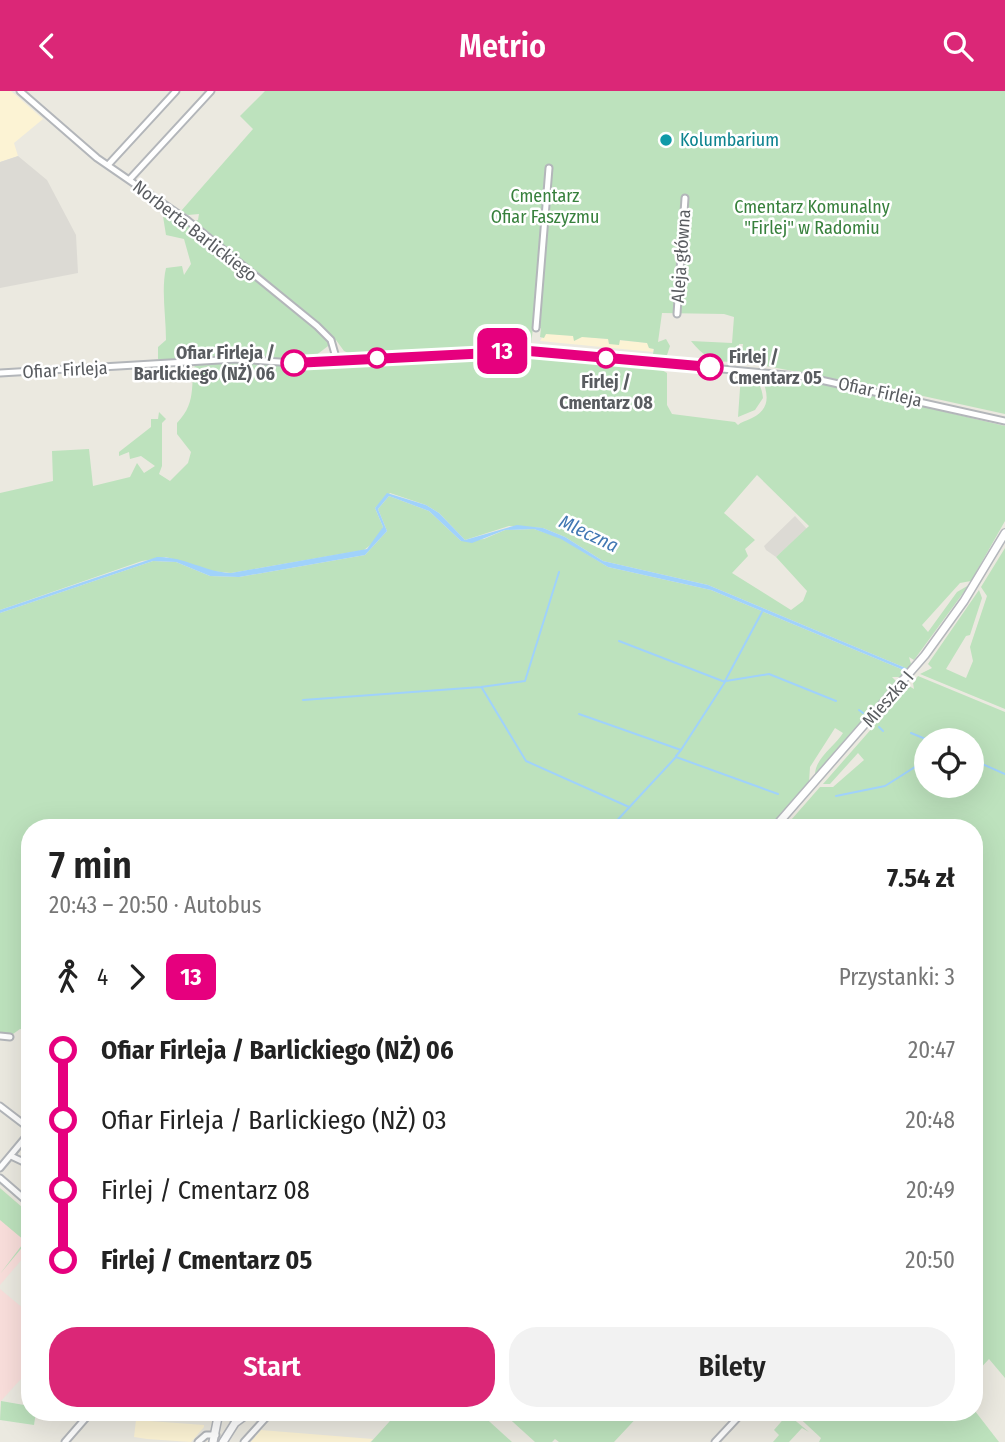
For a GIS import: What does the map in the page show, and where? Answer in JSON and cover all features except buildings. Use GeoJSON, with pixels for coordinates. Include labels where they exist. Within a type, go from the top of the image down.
{"type":"FeatureCollection","features":[{"type":"Feature","properties":{"kind":"street","name":"Norberta Barlickiego"},"geometry":{"type":"LineString","coordinates":[[20,91],[108,165],[187,220],[317,326],[334,347],[337,361]]}},
{"type":"Feature","properties":{"kind":"street"},"geometry":{"type":"LineString","coordinates":[[108,165],[176,91]]}},
{"type":"Feature","properties":{"kind":"street"},"geometry":{"type":"LineString","coordinates":[[128,180],[211,91]]}},
{"type":"Feature","properties":{"kind":"street"},"geometry":{"type":"LineString","coordinates":[[536,328],[549,169]]}},
{"type":"Feature","properties":{"kind":"street","name":"Aleja główna"},"geometry":{"type":"LineString","coordinates":[[677,314],[685,198]]}},
{"type":"Feature","properties":{"kind":"street"},"geometry":{"type":"LineString","coordinates":[[327,361],[334,347]]}},
{"type":"Feature","properties":{"kind":"street","name":"Ofiar Firleja"},"geometry":{"type":"LineString","coordinates":[[0,373],[237,359],[294,363],[529,351],[779,373],[833,382],[1005,421]]}},
{"type":"Feature","properties":{"kind":"street","name":"Mieszka I"},"geometry":{"type":"LineString","coordinates":[[988,561],[1005,526]]}},
{"type":"Feature","properties":{"kind":"street","name":"Mieszka I"},"geometry":{"type":"LineString","coordinates":[[783,819],[919,662],[1005,533]]}},
{"type":"Feature","properties":{"kind":"street"},"geometry":{"type":"LineString","coordinates":[[0,1036],[10,1037]]}},
{"type":"Feature","properties":{"kind":"street"},"geometry":{"type":"LineString","coordinates":[[0,1106],[21,1124]]}},
{"type":"Feature","properties":{"kind":"street"},"geometry":{"type":"LineString","coordinates":[[0,1168],[21,1143]]}},
{"type":"Feature","properties":{"kind":"street"},"geometry":{"type":"LineString","coordinates":[[11,1156],[21,1161]]}},
{"type":"Feature","properties":{"kind":"street"},"geometry":{"type":"LineString","coordinates":[[0,1178],[21,1196]]}},
{"type":"Feature","properties":{"kind":"street"},"geometry":{"type":"LineString","coordinates":[[65,1442],[83,1421]]}},
{"type":"Feature","properties":{"kind":"street"},"geometry":{"type":"LineString","coordinates":[[198,1442],[206,1436],[214,1439],[217,1421]]}},
{"type":"Feature","properties":{"kind":"street"},"geometry":{"type":"LineString","coordinates":[[223,1442],[238,1421]]}},
{"type":"Feature","properties":{"kind":"street"},"geometry":{"type":"LineString","coordinates":[[244,1442],[263,1421]]}},
{"type":"Feature","properties":{"kind":"street"},"geometry":{"type":"LineString","coordinates":[[715,1442],[735,1421]]}},
{"type":"Feature","properties":{"kind":"shaded area"},"geometry":{"type":"Polygon","coordinates":[[[0,91],[11,91],[43,119],[14,143],[18,156],[0,162],[0,91]]]}},
{"type":"Feature","properties":{"kind":"shaded area"},"geometry":{"type":"Polygon","coordinates":[[[18,156],[47,180],[76,235],[78,273],[0,288],[0,162],[18,156]]]}},
{"type":"Feature","properties":{"kind":"shaded area"},"geometry":{"type":"Polygon","coordinates":[[[545,333],[648,343],[653,352],[540,341],[545,333]]]}},
{"type":"Feature","properties":{"kind":"shaded area"},"geometry":{"type":"Polygon","coordinates":[[[795,516],[807,529],[776,557],[764,546],[795,516]]]}},
{"type":"Feature","properties":{"kind":"shaded area"},"geometry":{"type":"Polygon","coordinates":[[[0,1188],[21,1206],[21,1260],[0,1285],[0,1188]]]}},
{"type":"Feature","properties":{"kind":"shaded area"},"geometry":{"type":"Polygon","coordinates":[[[0,1289],[21,1306],[21,1379],[0,1402],[0,1289]]]}},
{"type":"Feature","properties":{"kind":"shaded area"},"geometry":{"type":"Polygon","coordinates":[[[136,1421],[204,1425],[191,1442],[134,1437],[136,1421]]]}},
{"type":"Feature","properties":{"kind":"shaded area"},"geometry":{"type":"Polygon","coordinates":[[[261,1430],[373,1439],[370,1442],[251,1442],[261,1430]]]}},
{"type":"Feature","properties":{"kind":"green space"},"geometry":{"type":"Polygon","coordinates":[[[265,91],[1005,91],[1005,414],[914,394],[913,390],[910,393],[744,362],[749,355],[742,353],[743,344],[739,344],[738,361],[723,362],[711,359],[691,341],[732,343],[734,317],[724,314],[662,313],[658,342],[666,339],[670,346],[667,355],[652,359],[654,349],[649,348],[647,343],[620,340],[619,345],[609,344],[608,339],[582,337],[574,341],[573,336],[546,334],[544,338],[540,337],[541,328],[533,327],[531,346],[527,348],[355,356],[344,351],[336,340],[315,356],[302,358],[304,366],[530,354],[574,358],[590,364],[653,365],[667,373],[667,405],[672,414],[735,422],[738,425],[759,414],[766,404],[761,375],[819,382],[1005,426],[1005,521],[971,581],[960,583],[922,625],[928,632],[957,592],[969,585],[914,660],[909,657],[911,664],[908,669],[708,585],[603,561],[565,537],[543,528],[509,526],[465,540],[439,513],[426,505],[390,493],[375,508],[383,527],[377,540],[364,550],[231,573],[211,571],[166,557],[142,561],[0,610],[0,493],[53,481],[52,451],[89,449],[93,486],[130,477],[137,463],[144,473],[155,466],[141,456],[130,459],[129,452],[119,456],[119,452],[151,427],[151,419],[158,419],[159,412],[166,419],[162,423],[162,466],[159,474],[170,481],[188,463],[191,452],[177,434],[177,423],[191,398],[198,355],[180,354],[177,359],[158,359],[158,347],[166,340],[166,268],[182,266],[184,275],[191,264],[184,239],[166,235],[162,210],[163,207],[187,223],[198,220],[199,214],[188,215],[181,211],[253,129],[240,116],[265,91]],[[757,475],[724,513],[755,540],[745,549],[748,556],[732,573],[791,610],[803,601],[807,591],[776,557],[809,526],[757,475]]]}},
{"type":"Feature","properties":{"kind":"green space"},"geometry":{"type":"Polygon","coordinates":[[[741,374],[750,375],[756,380],[763,398],[755,410],[738,417],[741,374]]]}},
{"type":"Feature","properties":{"kind":"green space"},"geometry":{"type":"Polygon","coordinates":[[[389,496],[429,511],[461,541],[484,539],[505,530],[534,529],[561,538],[608,567],[711,590],[906,671],[901,677],[892,677],[897,682],[815,775],[818,763],[843,733],[835,728],[810,767],[809,782],[776,819],[21,819],[21,1029],[13,1034],[0,1033],[0,613],[153,561],[176,562],[210,576],[239,577],[365,555],[387,531],[378,509],[389,496]]]}},
{"type":"Feature","properties":{"kind":"green space"},"geometry":{"type":"Polygon","coordinates":[[[1005,548],[1005,709],[920,674],[932,668],[928,664],[979,590],[982,598],[970,635],[966,636],[946,669],[966,678],[973,661],[970,647],[987,596],[981,587],[1005,548]]]}},
{"type":"Feature","properties":{"kind":"green space"},"geometry":{"type":"Polygon","coordinates":[[[918,676],[1005,712],[1005,1378],[989,1359],[983,1365],[983,819],[792,819],[820,787],[833,787],[864,760],[858,753],[830,784],[823,784],[909,686],[914,689],[913,683],[918,676]]]}},
{"type":"Feature","properties":{"kind":"green space"},"geometry":{"type":"Polygon","coordinates":[[[0,1188],[21,1206],[21,1238],[0,1220],[0,1188]]]}},
{"type":"Feature","properties":{"kind":"green space"},"geometry":{"type":"Polygon","coordinates":[[[1,1401],[21,1404],[21,1421],[35,1421],[34,1425],[0,1420],[1,1401]]]}},
{"type":"Feature","properties":{"kind":"green space"},"geometry":{"type":"Polygon","coordinates":[[[390,1421],[489,1421],[512,1442],[371,1442],[390,1421]]]}},
{"type":"Feature","properties":{"kind":"green space"},"geometry":{"type":"Polygon","coordinates":[[[512,1421],[634,1421],[614,1442],[559,1442],[555,1439],[552,1442],[535,1442],[512,1421]]]}},
{"type":"Feature","properties":{"kind":"green space"},"geometry":{"type":"Polygon","coordinates":[[[782,1421],[796,1421],[809,1432],[802,1428],[789,1442],[773,1442],[779,1435],[774,1430],[782,1421]]]}},
{"type":"Feature","properties":{"kind":"green space"},"geometry":{"type":"Polygon","coordinates":[[[803,1421],[983,1421],[999,1442],[819,1442],[821,1438],[803,1421]]]}},
{"type":"Feature","properties":{"kind":"water"},"geometry":{"type":"Polygon","coordinates":[[[387,493],[426,505],[439,513],[465,540],[517,525],[543,528],[565,537],[603,561],[708,585],[908,669],[906,671],[711,590],[608,567],[561,539],[534,529],[505,530],[472,543],[461,541],[429,511],[389,496],[378,509],[387,531],[365,555],[239,577],[210,576],[176,562],[153,561],[0,613],[0,610],[157,557],[167,557],[231,573],[367,549],[383,527],[375,508],[387,493]]]}},
{"type":"Feature","properties":{"kind":"waterway"},"geometry":{"type":"LineString","coordinates":[[303,700],[481,687],[525,681],[559,572]]}},
{"type":"Feature","properties":{"kind":"waterway"},"geometry":{"type":"LineString","coordinates":[[725,681],[762,612]]}},
{"type":"Feature","properties":{"kind":"waterway"},"geometry":{"type":"LineString","coordinates":[[619,641],[725,682],[681,750]]}},
{"type":"Feature","properties":{"kind":"waterway"},"geometry":{"type":"LineString","coordinates":[[726,681],[769,674],[836,701]]}},
{"type":"Feature","properties":{"kind":"waterway"},"geometry":{"type":"LineString","coordinates":[[482,688],[526,761],[629,807]]}},
{"type":"Feature","properties":{"kind":"waterway"},"geometry":{"type":"LineString","coordinates":[[859,710],[863,713]]}},
{"type":"Feature","properties":{"kind":"waterway"},"geometry":{"type":"LineString","coordinates":[[579,714],[681,750],[676,756]]}},
{"type":"Feature","properties":{"kind":"waterway"},"geometry":{"type":"LineString","coordinates":[[879,727],[883,731]]}},
{"type":"Feature","properties":{"kind":"waterway"},"geometry":{"type":"LineString","coordinates":[[618,819],[676,757],[778,794]]}},
{"type":"Feature","properties":{"kind":"waterway"},"geometry":{"type":"LineString","coordinates":[[984,765],[1005,774]]}},
{"type":"Feature","properties":{"kind":"waterway"},"geometry":{"type":"LineString","coordinates":[[836,796],[885,786],[914,768]]}},
{"type":"Feature","properties":{"kind":"bus line","name":"13"},"geometry":{"type":"LineString","coordinates":[[294,363],[529,351],[710,367]]}},
{"type":"Feature","properties":{"kind":"place","name":"Kolumbarium"},"geometry":{"type":"Point","coordinates":[666,140]}},
{"type":"Feature","properties":{"kind":"place","name":"Firlej / Cmentarz 08"},"geometry":{"type":"Point","coordinates":[606,358]}},
{"type":"Feature","properties":{"kind":"place","name":"Ofiar Firleja / Barlickiego (NŻ) 06"},"geometry":{"type":"Point","coordinates":[294,363]}},
{"type":"Feature","properties":{"kind":"place","name":"Firlej / Cmentarz 05"},"geometry":{"type":"Point","coordinates":[710,367]}},
{"type":"Feature","properties":{"kind":"park label","name":"Cmentarz Ofiar Faszyzmu"},"geometry":{"type":"Point","coordinates":[545,206]}},
{"type":"Feature","properties":{"kind":"park label","name":"Cmentarz Komunalny \"Firlej\" w Radomiu"},"geometry":{"type":"Point","coordinates":[812,218]}},
{"type":"Feature","properties":{"kind":"water label","name":"Mleczna"},"geometry":{"type":"Point","coordinates":[589,533]}}]}
